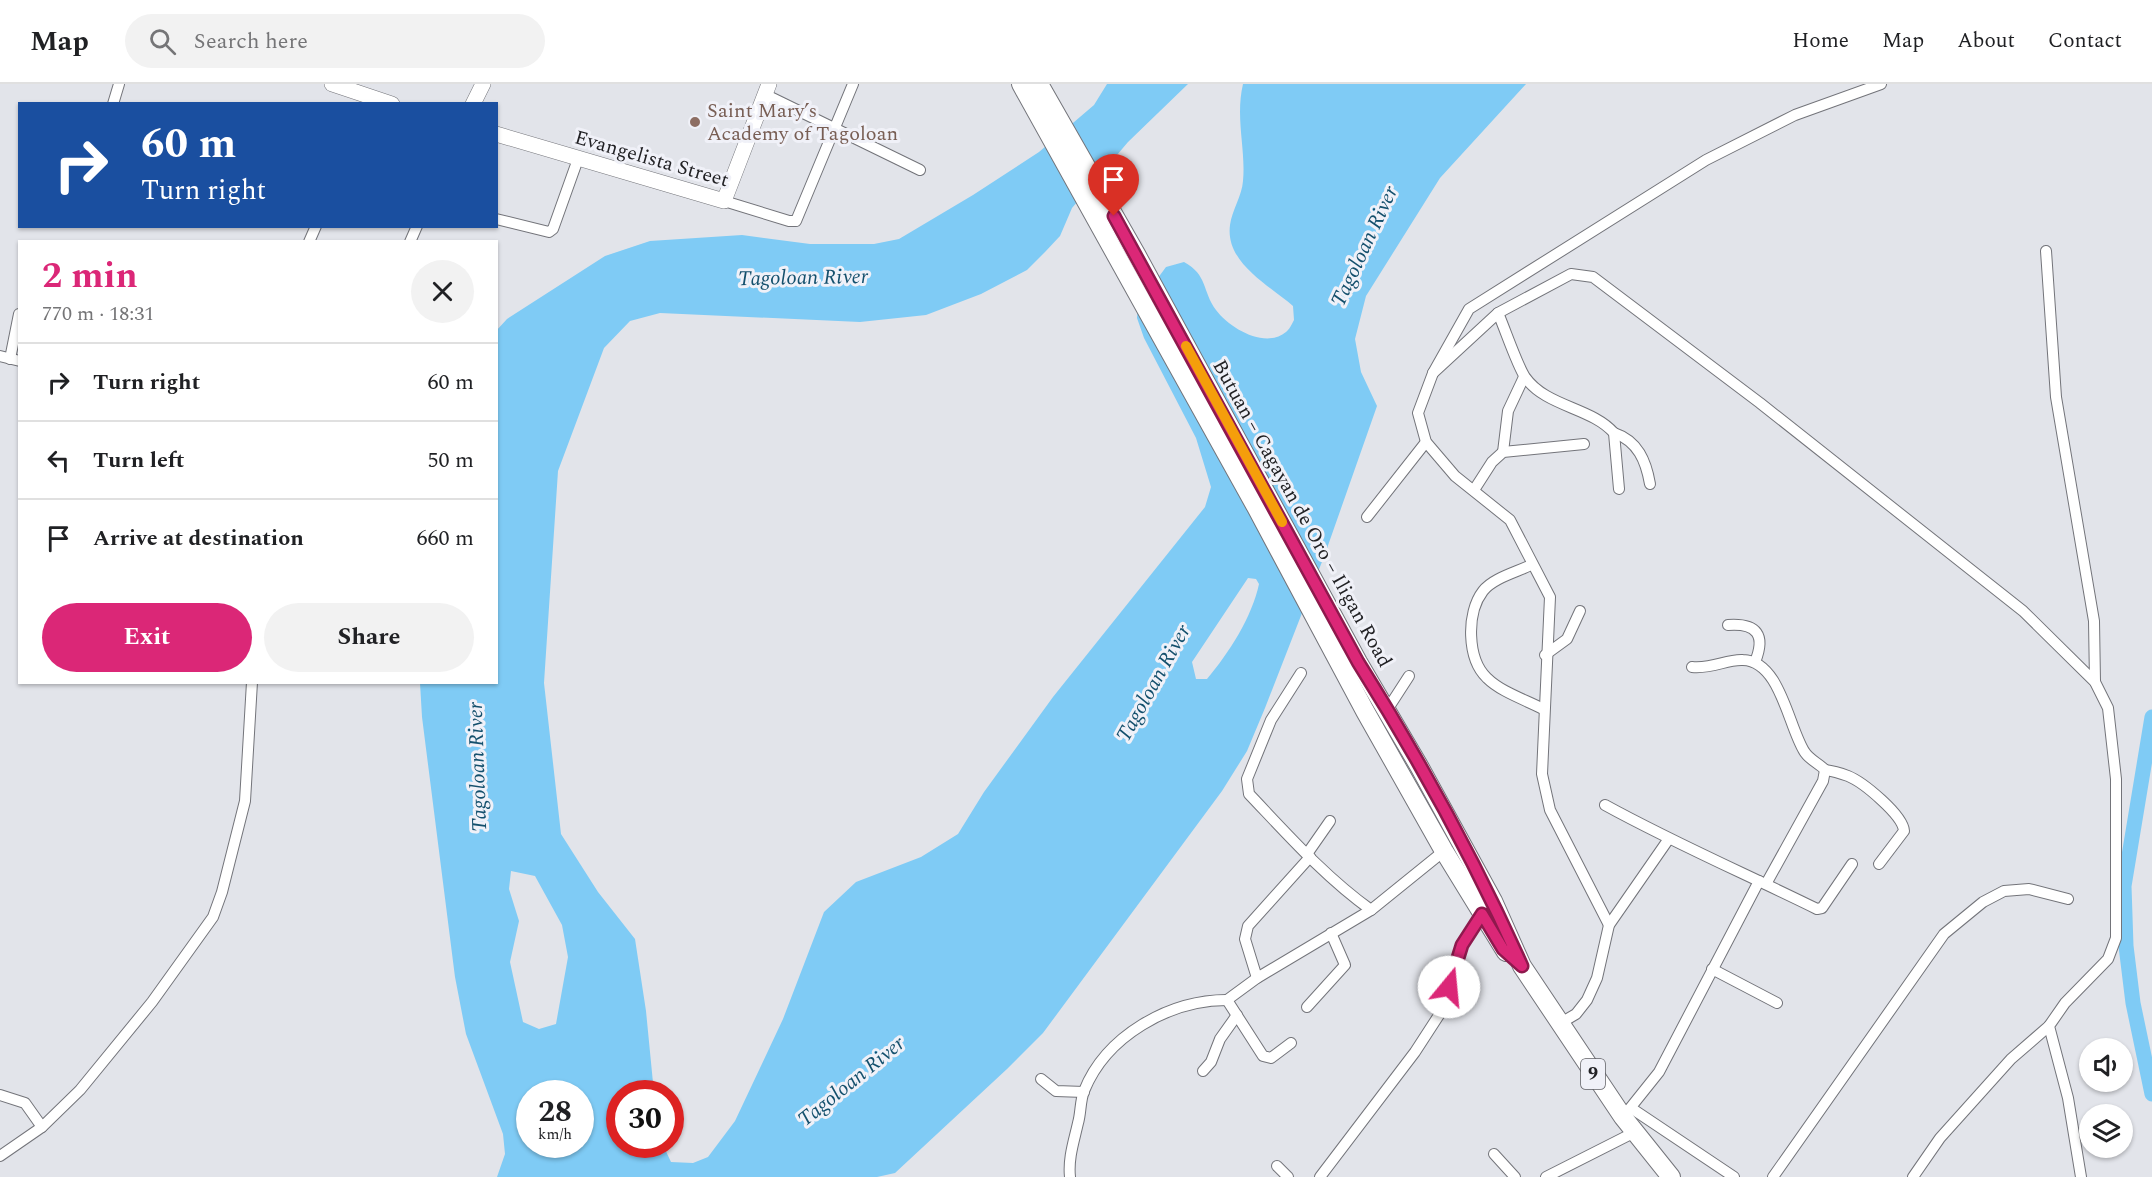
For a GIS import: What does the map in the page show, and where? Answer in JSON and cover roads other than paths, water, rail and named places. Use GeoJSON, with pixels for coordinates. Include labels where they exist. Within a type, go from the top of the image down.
{"type":"FeatureCollection","features":[{"type":"Feature","properties":{"kind":"highway","name":"Butuan – Cagayan de Oro – Iligan Road"},"geometry":{"type":"LineString","coordinates":[[1021,84],[1317,603],[1358,662],[1387,710],[1493,901],[1522,966],[1559,1024],[1627,1113],[1635,1132],[1671,1177]]}},
{"type":"Feature","properties":{"kind":"highway","name":"Butuan – Cagayan de Oro – Iligan Road"},"geometry":{"type":"LineString","coordinates":[[1039,84],[1136,254],[1444,851],[1503,949],[1522,966]]}},
{"type":"Feature","properties":{"kind":"street"},"geometry":{"type":"LineString","coordinates":[[113,102],[119,84]]}},
{"type":"Feature","properties":{"kind":"street"},"geometry":{"type":"LineString","coordinates":[[332,84],[370,100]]}},
{"type":"Feature","properties":{"kind":"street"},"geometry":{"type":"LineString","coordinates":[[474,102],[483,84]]}},
{"type":"Feature","properties":{"kind":"street"},"geometry":{"type":"LineString","coordinates":[[835,127],[853,84]]}},
{"type":"Feature","properties":{"kind":"street"},"geometry":{"type":"LineString","coordinates":[[1609,925],[1546,799],[1542,774],[1545,655],[1550,597],[1531,565],[1510,520],[1455,476],[1426,442],[1419,408],[1433,373],[1469,309],[1706,160],[1795,115],[1881,84]]}},
{"type":"Feature","properties":{"kind":"street"},"geometry":{"type":"LineString","coordinates":[[724,201],[767,89],[920,171]]}},
{"type":"Feature","properties":{"kind":"street","name":"Evangelista Street"},"geometry":{"type":"LineString","coordinates":[[498,135],[789,221],[796,221],[835,127]]}},
{"type":"Feature","properties":{"kind":"street"},"geometry":{"type":"LineString","coordinates":[[498,219],[549,232],[553,229],[578,159]]}},
{"type":"Feature","properties":{"kind":"street"},"geometry":{"type":"LineString","coordinates":[[2046,251],[2056,397],[2094,621],[2096,682]]}},
{"type":"Feature","properties":{"kind":"street"},"geometry":{"type":"LineString","coordinates":[[1433,373],[1498,313],[1571,274],[1582,273],[1593,277],[1760,403],[2023,611],[2096,682],[2108,708],[2116,779],[2117,931],[2108,959],[2065,1003],[2049,1026],[2011,1059],[1940,1138],[1913,1177]]}},
{"type":"Feature","properties":{"kind":"street"},"geometry":{"type":"LineString","coordinates":[[1498,313],[1524,377],[1539,392],[1600,422],[1636,446],[1647,465],[1650,484]]}},
{"type":"Feature","properties":{"kind":"street"},"geometry":{"type":"LineString","coordinates":[[10,359],[18,319]]}},
{"type":"Feature","properties":{"kind":"street"},"geometry":{"type":"LineString","coordinates":[[1503,452],[1508,411],[1524,377]]}},
{"type":"Feature","properties":{"kind":"street"},"geometry":{"type":"LineString","coordinates":[[1614,433],[1619,489]]}},
{"type":"Feature","properties":{"kind":"street"},"geometry":{"type":"LineString","coordinates":[[1367,518],[1426,442]]}},
{"type":"Feature","properties":{"kind":"street"},"geometry":{"type":"LineString","coordinates":[[1474,490],[1492,462],[1503,452],[1584,444]]}},
{"type":"Feature","properties":{"kind":"street"},"geometry":{"type":"LineString","coordinates":[[1531,565],[1491,584],[1482,592],[1471,628],[1471,642],[1480,670],[1488,680],[1544,709]]}},
{"type":"Feature","properties":{"kind":"street"},"geometry":{"type":"LineString","coordinates":[[1545,655],[1568,639],[1580,611]]}},
{"type":"Feature","properties":{"kind":"street"},"geometry":{"type":"LineString","coordinates":[[1728,625],[1740,624],[1753,628],[1759,635],[1760,642],[1755,662]]}},
{"type":"Feature","properties":{"kind":"street"},"geometry":{"type":"LineString","coordinates":[[1692,667],[1717,667],[1743,660],[1755,662],[1769,671],[1806,754],[1825,770],[1849,776],[1865,785],[1902,821],[1904,831],[1879,864]]}},
{"type":"Feature","properties":{"kind":"street"},"geometry":{"type":"LineString","coordinates":[[1301,673],[1271,720],[1246,779],[1249,794],[1346,892],[1371,910]]}},
{"type":"Feature","properties":{"kind":"street"},"geometry":{"type":"LineString","coordinates":[[1387,710],[1409,676]]}},
{"type":"Feature","properties":{"kind":"street"},"geometry":{"type":"LineString","coordinates":[[0,1156],[42,1127],[80,1090],[152,1002],[213,917],[222,892],[245,801],[252,684]]}},
{"type":"Feature","properties":{"kind":"street"},"geometry":{"type":"LineString","coordinates":[[1734,1177],[1627,1113],[1659,1072],[1712,969],[1823,781],[1825,770]]}},
{"type":"Feature","properties":{"kind":"street"},"geometry":{"type":"LineString","coordinates":[[1605,805],[1668,840],[1820,909],[1852,864]]}},
{"type":"Feature","properties":{"kind":"street"},"geometry":{"type":"LineString","coordinates":[[1257,978],[1245,939],[1248,926],[1309,855],[1330,821]]}},
{"type":"Feature","properties":{"kind":"street"},"geometry":{"type":"LineString","coordinates":[[1559,1024],[1576,1014],[1587,1000],[1597,978],[1609,925],[1668,840]]}},
{"type":"Feature","properties":{"kind":"street"},"geometry":{"type":"LineString","coordinates":[[1070,1177],[1070,1155],[1082,1112],[1084,1092],[1110,1051],[1127,1034],[1196,1002],[1227,1000],[1257,978],[1371,910],[1444,851]]}},
{"type":"Feature","properties":{"kind":"street"},"geometry":{"type":"LineString","coordinates":[[1773,1177],[1944,934],[1983,902],[2004,891],[2029,889],[2068,899]]}},
{"type":"Feature","properties":{"kind":"street"},"geometry":{"type":"LineString","coordinates":[[1320,1177],[1415,1052],[1439,1015],[1462,945],[1482,914]]}},
{"type":"Feature","properties":{"kind":"street"},"geometry":{"type":"LineString","coordinates":[[1306,1007],[1343,969],[1344,959],[1331,933]]}},
{"type":"Feature","properties":{"kind":"street"},"geometry":{"type":"LineString","coordinates":[[1712,969],[1777,1003]]}},
{"type":"Feature","properties":{"kind":"street"},"geometry":{"type":"LineString","coordinates":[[1227,1000],[1266,1058],[1271,1058],[1292,1043]]}},
{"type":"Feature","properties":{"kind":"street"},"geometry":{"type":"LineString","coordinates":[[1203,1071],[1211,1062],[1220,1039],[1237,1016]]}},
{"type":"Feature","properties":{"kind":"street"},"geometry":{"type":"LineString","coordinates":[[2049,1026],[2068,1098],[2081,1177]]}},
{"type":"Feature","properties":{"kind":"street"},"geometry":{"type":"LineString","coordinates":[[1041,1078],[1056,1091],[1084,1092]]}},
{"type":"Feature","properties":{"kind":"street"},"geometry":{"type":"LineString","coordinates":[[0,1095],[25,1103],[42,1127]]}},
{"type":"Feature","properties":{"kind":"street"},"geometry":{"type":"LineString","coordinates":[[1546,1177],[1635,1132]]}},
{"type":"Feature","properties":{"kind":"street"},"geometry":{"type":"LineString","coordinates":[[1494,1154],[1515,1177]]}},
{"type":"Feature","properties":{"kind":"street"},"geometry":{"type":"LineString","coordinates":[[1277,1166],[1288,1177]]}},
{"type":"Feature","properties":{"kind":"water","name":"Tagoloan River"},"geometry":{"type":"Polygon","coordinates":[[[1107,84],[1188,84],[1128,142],[1072,208],[1060,236],[1045,252],[1027,270],[981,294],[926,315],[860,322],[660,313],[630,321],[604,348],[558,471],[544,683],[561,834],[598,892],[635,939],[646,1011],[653,1080],[606,1080],[606,1158],[669,1158],[671,1162],[693,1163],[708,1157],[735,1121],[783,1019],[824,912],[856,882],[921,857],[958,834],[984,792],[1053,697],[1205,507],[1211,487],[1196,438],[1144,338],[1137,318],[1138,305],[1166,267],[1184,262],[1192,267],[1201,278],[1216,310],[1239,330],[1259,338],[1278,337],[1286,332],[1294,320],[1293,306],[1241,262],[1230,239],[1231,219],[1243,181],[1240,109],[1243,84],[1526,84],[1440,178],[1366,296],[1355,339],[1361,372],[1377,406],[1325,554],[1247,751],[1222,791],[1043,1033],[895,1173],[877,1177],[497,1177],[505,1154],[503,1134],[466,1034],[455,977],[422,717],[420,684],[498,684],[498,329],[507,319],[605,256],[650,241],[742,235],[810,244],[874,244],[899,239],[1039,152],[1094,105],[1107,84]],[[1248,578],[1192,662],[1196,679],[1207,679],[1231,646],[1251,609],[1259,584],[1256,579],[1248,578]],[[511,871],[509,889],[519,921],[510,962],[523,1022],[539,1029],[556,1024],[568,957],[562,925],[535,876],[511,871]]]}},
{"type":"Feature","properties":{"kind":"waterway"},"geometry":{"type":"LineString","coordinates":[[2152,717],[2124,886],[2126,946],[2133,1003],[2152,1094]]}},
{"type":"Feature","properties":{"kind":"place","name":"Saint Mary’s Academy of Tagoloan"},"geometry":{"type":"Point","coordinates":[695,122]}}]}
